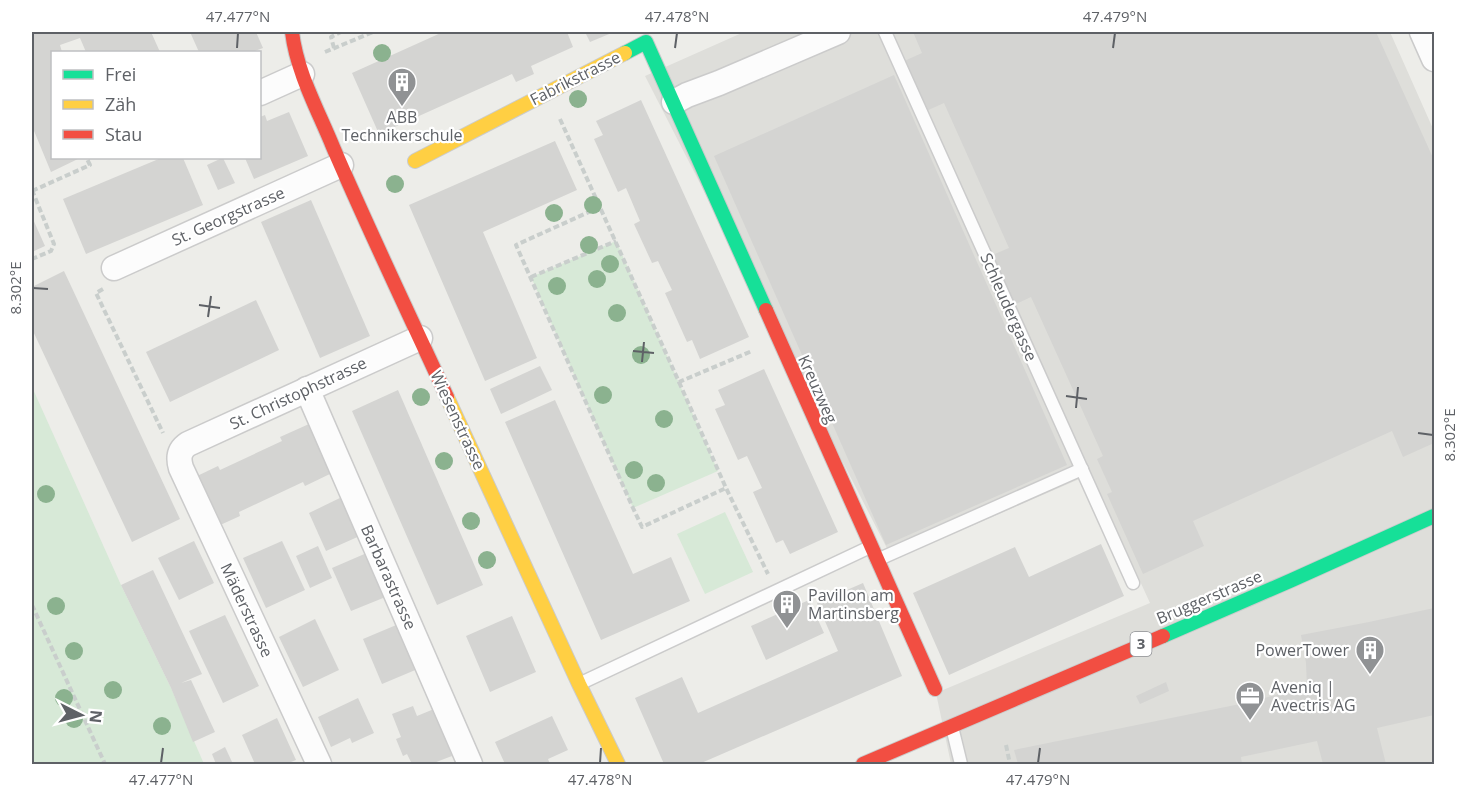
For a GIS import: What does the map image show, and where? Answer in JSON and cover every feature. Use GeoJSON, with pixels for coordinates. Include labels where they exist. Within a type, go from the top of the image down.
{"type":"FeatureCollection","features":[{"type":"Feature","properties":{"kind":"street","name":"Wiesenstrasse"},"geometry":{"type":"LineString","coordinates":[[292,32],[294,49],[302,74],[341,165],[618,765]]}},
{"type":"Feature","properties":{"kind":"street"},"geometry":{"type":"LineString","coordinates":[[674,102],[838,32]]}},
{"type":"Feature","properties":{"kind":"street"},"geometry":{"type":"LineString","coordinates":[[1422,32],[1434,59]]}},
{"type":"Feature","properties":{"kind":"street","name":"Fabrikstrasse"},"geometry":{"type":"LineString","coordinates":[[415,161],[646,42],[674,102]]}},
{"type":"Feature","properties":{"kind":"street"},"geometry":{"type":"LineString","coordinates":[[261,93],[302,74]]}},
{"type":"Feature","properties":{"kind":"street","name":"Kreuzweg"},"geometry":{"type":"LineString","coordinates":[[674,102],[935,689]]}},
{"type":"Feature","properties":{"kind":"street","name":"St. Georgstrasse"},"geometry":{"type":"LineString","coordinates":[[110,278],[341,165]]}},
{"type":"Feature","properties":{"kind":"street","name":"St. Christophstrasse"},"geometry":{"type":"LineString","coordinates":[[180,454],[188,444],[420,338]]}},
{"type":"Feature","properties":{"kind":"street","name":"Barbarastrasse"},"geometry":{"type":"LineString","coordinates":[[307,389],[470,765]]}},
{"type":"Feature","properties":{"kind":"street","name":"Mäderstrasse"},"geometry":{"type":"LineString","coordinates":[[180,454],[181,468],[319,765]]}},
{"type":"Feature","properties":{"kind":"street","name":"Bruggerstrasse"},"geometry":{"type":"LineString","coordinates":[[863,765],[1332,563],[1434,516]]}},
{"type":"Feature","properties":{"kind":"lane","name":"Schleudergasse"},"geometry":{"type":"LineString","coordinates":[[885,32],[1133,583]]}},
{"type":"Feature","properties":{"kind":"lane"},"geometry":{"type":"LineString","coordinates":[[877,560],[1082,468]]}},
{"type":"Feature","properties":{"kind":"lane"},"geometry":{"type":"LineString","coordinates":[[579,684],[871,547]]}},
{"type":"Feature","properties":{"kind":"lane"},"geometry":{"type":"LineString","coordinates":[[951,726],[961,765]]}},
{"type":"Feature","properties":{"kind":"path"},"geometry":{"type":"LineString","coordinates":[[341,32],[331,37],[335,48],[373,32]]}},
{"type":"Feature","properties":{"kind":"path"},"geometry":{"type":"LineString","coordinates":[[548,92],[726,488],[777,591]]}},
{"type":"Feature","properties":{"kind":"path"},"geometry":{"type":"LineString","coordinates":[[32,259],[51,250],[54,244],[32,190],[90,165],[87,159]]}},
{"type":"Feature","properties":{"kind":"path"},"geometry":{"type":"LineString","coordinates":[[600,207],[516,245],[642,527],[726,488]]}},
{"type":"Feature","properties":{"kind":"path"},"geometry":{"type":"LineString","coordinates":[[531,278],[616,241]]}},
{"type":"Feature","properties":{"kind":"path"},"geometry":{"type":"LineString","coordinates":[[110,278],[96,293],[172,452],[180,454]]}},
{"type":"Feature","properties":{"kind":"path"},"geometry":{"type":"LineString","coordinates":[[679,382],[778,340]]}},
{"type":"Feature","properties":{"kind":"path"},"geometry":{"type":"LineString","coordinates":[[32,605],[105,765]]}},
{"type":"Feature","properties":{"kind":"path"},"geometry":{"type":"LineString","coordinates":[[1006,745],[1010,765]]}},
{"type":"Feature","properties":{"kind":"shaded area"},"geometry":{"type":"Polygon","coordinates":[[[744,32],[1390,32],[1434,131],[1434,764],[951,764],[936,693],[1150,603],[1091,474],[893,560],[645,76],[744,32]]]}},
{"type":"Feature","properties":{"kind":"green space"},"geometry":{"type":"Polygon","coordinates":[[[616,241],[718,471],[633,508],[531,277],[616,241]]]}},
{"type":"Feature","properties":{"kind":"green space"},"geometry":{"type":"Polygon","coordinates":[[[32,387],[121,585],[171,688],[204,764],[32,764],[32,387]]]}},
{"type":"Feature","properties":{"kind":"green space"},"geometry":{"type":"Polygon","coordinates":[[[725,512],[753,572],[705,594],[677,534],[725,512]]]}},
{"type":"Feature","properties":{"kind":"building"},"geometry":{"type":"Polygon","coordinates":[[[32,32],[151,32],[160,51],[86,51],[80,38],[60,45],[62,51],[51,51],[51,159],[78,159],[51,172],[32,126],[32,32]]]}},
{"type":"Feature","properties":{"kind":"building"},"geometry":{"type":"Polygon","coordinates":[[[190,32],[256,32],[263,48],[255,51],[199,51],[190,32]]]}},
{"type":"Feature","properties":{"kind":"building","name":"ABB Technikerschule"},"geometry":{"type":"Polygon","coordinates":[[[443,32],[567,32],[573,47],[531,66],[534,74],[516,82],[512,74],[379,134],[352,73],[443,32]]]}},
{"type":"Feature","properties":{"kind":"building"},"geometry":{"type":"Polygon","coordinates":[[[585,32],[614,32],[590,42],[585,32]]]}},
{"type":"Feature","properties":{"kind":"building"},"geometry":{"type":"Polygon","coordinates":[[[913,32],[1376,32],[1434,160],[1434,443],[1403,457],[1392,431],[1193,521],[1204,546],[1143,574],[1107,494],[1112,492],[1097,459],[1103,456],[1031,297],[1012,306],[990,256],[1009,248],[944,103],[924,112],[902,62],[922,53],[913,32]]]}},
{"type":"Feature","properties":{"kind":"building"},"geometry":{"type":"Polygon","coordinates":[[[894,75],[1067,465],[886,545],[714,156],[894,75]]]}},
{"type":"Feature","properties":{"kind":"building"},"geometry":{"type":"Polygon","coordinates":[[[641,100],[749,337],[700,359],[692,340],[687,342],[665,293],[672,290],[658,261],[652,263],[634,224],[640,221],[626,188],[618,192],[594,139],[603,135],[596,121],[641,100]]]}},
{"type":"Feature","properties":{"kind":"building"},"geometry":{"type":"Polygon","coordinates":[[[289,112],[308,156],[254,179],[245,159],[261,159],[261,117],[265,115],[267,121],[289,112]]]}},
{"type":"Feature","properties":{"kind":"building"},"geometry":{"type":"Polygon","coordinates":[[[555,141],[577,190],[483,232],[537,358],[485,381],[409,205],[555,141]]]}},
{"type":"Feature","properties":{"kind":"building"},"geometry":{"type":"Polygon","coordinates":[[[159,159],[183,159],[203,205],[86,254],[63,199],[159,159]]]}},
{"type":"Feature","properties":{"kind":"building"},"geometry":{"type":"Polygon","coordinates":[[[223,159],[235,183],[218,190],[207,165],[223,159]]]}},
{"type":"Feature","properties":{"kind":"building"},"geometry":{"type":"Polygon","coordinates":[[[311,200],[370,336],[320,358],[261,222],[311,200]]]}},
{"type":"Feature","properties":{"kind":"building"},"geometry":{"type":"Polygon","coordinates":[[[32,217],[45,246],[32,252],[32,217]]]}},
{"type":"Feature","properties":{"kind":"building"},"geometry":{"type":"Polygon","coordinates":[[[64,271],[180,519],[132,542],[32,329],[32,287],[64,271]]]}},
{"type":"Feature","properties":{"kind":"building"},"geometry":{"type":"Polygon","coordinates":[[[256,300],[279,350],[170,402],[146,352],[256,300]]]}},
{"type":"Feature","properties":{"kind":"building"},"geometry":{"type":"Polygon","coordinates":[[[540,366],[552,390],[501,414],[490,389],[540,366]]]}},
{"type":"Feature","properties":{"kind":"building"},"geometry":{"type":"Polygon","coordinates":[[[764,369],[838,532],[790,554],[783,540],[776,543],[753,492],[762,488],[747,456],[738,460],[715,409],[725,405],[718,390],[764,369]]]}},
{"type":"Feature","properties":{"kind":"building"},"geometry":{"type":"Polygon","coordinates":[[[398,390],[483,585],[437,605],[352,411],[398,390]]]}},
{"type":"Feature","properties":{"kind":"building"},"geometry":{"type":"Polygon","coordinates":[[[555,400],[633,574],[671,557],[690,601],[601,640],[505,422],[555,400]]]}},
{"type":"Feature","properties":{"kind":"building"},"geometry":{"type":"Polygon","coordinates":[[[309,424],[332,473],[305,486],[303,482],[239,512],[240,516],[218,526],[195,477],[218,466],[220,470],[282,441],[280,437],[309,424]]]}},
{"type":"Feature","properties":{"kind":"building"},"geometry":{"type":"Polygon","coordinates":[[[344,496],[362,535],[326,551],[309,513],[344,496]]]}},
{"type":"Feature","properties":{"kind":"building"},"geometry":{"type":"Polygon","coordinates":[[[194,541],[214,583],[179,600],[158,558],[194,541]]]}},
{"type":"Feature","properties":{"kind":"building"},"geometry":{"type":"Polygon","coordinates":[[[282,541],[305,590],[266,608],[243,558],[282,541]]]}},
{"type":"Feature","properties":{"kind":"building"},"geometry":{"type":"Polygon","coordinates":[[[1101,544],[1124,596],[949,675],[913,593],[1015,547],[1029,577],[1101,544]]]}},
{"type":"Feature","properties":{"kind":"building"},"geometry":{"type":"Polygon","coordinates":[[[318,546],[332,578],[310,588],[296,556],[318,546]]]}},
{"type":"Feature","properties":{"kind":"building"},"geometry":{"type":"Polygon","coordinates":[[[369,552],[388,596],[351,611],[332,568],[369,552]]]}},
{"type":"Feature","properties":{"kind":"building"},"geometry":{"type":"Polygon","coordinates":[[[153,570],[202,674],[181,683],[191,680],[215,732],[193,742],[171,688],[121,585],[153,570]]]}},
{"type":"Feature","properties":{"kind":"building"},"geometry":{"type":"Polygon","coordinates":[[[863,583],[902,676],[699,764],[664,764],[635,698],[682,677],[698,713],[838,651],[817,603],[863,583]]]}},
{"type":"Feature","properties":{"kind":"building","name":"Pavillon am Martinsberg"},"geometry":{"type":"Polygon","coordinates":[[[809,600],[824,633],[766,660],[751,626],[809,600]]]}},
{"type":"Feature","properties":{"kind":"building","name":"PowerTower"},"geometry":{"type":"Polygon","coordinates":[[[1434,608],[1434,715],[1377,728],[1386,764],[1323,764],[1317,741],[1241,757],[1242,764],[1018,764],[1014,750],[1245,703],[1307,687],[1301,635],[1434,608]]]}},
{"type":"Feature","properties":{"kind":"building"},"geometry":{"type":"Polygon","coordinates":[[[225,615],[259,686],[223,703],[189,631],[225,615]]]}},
{"type":"Feature","properties":{"kind":"building"},"geometry":{"type":"Polygon","coordinates":[[[512,616],[536,672],[490,692],[466,636],[512,616]]]}},
{"type":"Feature","properties":{"kind":"building"},"geometry":{"type":"Polygon","coordinates":[[[315,619],[339,670],[303,687],[279,637],[315,619]]]}},
{"type":"Feature","properties":{"kind":"building"},"geometry":{"type":"Polygon","coordinates":[[[401,623],[420,668],[382,684],[363,639],[401,623]]]}},
{"type":"Feature","properties":{"kind":"building"},"geometry":{"type":"Polygon","coordinates":[[[1166,682],[1169,691],[1140,704],[1136,696],[1166,682]]]}},
{"type":"Feature","properties":{"kind":"building"},"geometry":{"type":"Polygon","coordinates":[[[358,698],[374,733],[352,743],[350,738],[331,747],[318,717],[358,698]]]}},
{"type":"Feature","properties":{"kind":"building"},"geometry":{"type":"Polygon","coordinates":[[[413,706],[417,716],[434,709],[452,756],[431,764],[412,764],[407,754],[403,756],[396,739],[401,737],[392,714],[413,706]]]}},
{"type":"Feature","properties":{"kind":"building"},"geometry":{"type":"Polygon","coordinates":[[[552,716],[568,750],[548,759],[550,764],[505,764],[495,742],[552,716]]]}},
{"type":"Feature","properties":{"kind":"building"},"geometry":{"type":"Polygon","coordinates":[[[277,718],[296,760],[286,764],[255,764],[242,735],[277,718]]]}},
{"type":"Feature","properties":{"kind":"building"},"geometry":{"type":"Polygon","coordinates":[[[225,747],[233,764],[216,764],[212,754],[225,747]]]}},
{"type":"Feature","properties":{"kind":"traffic: fast"},"geometry":{"type":"LineString","coordinates":[[625,53],[646,42],[766,310]]}},
{"type":"Feature","properties":{"kind":"traffic: fast"},"geometry":{"type":"LineString","coordinates":[[1163,636],[1434,516]]}},
{"type":"Feature","properties":{"kind":"traffic: slow"},"geometry":{"type":"LineString","coordinates":[[415,161],[625,53]]}},
{"type":"Feature","properties":{"kind":"traffic: slow"},"geometry":{"type":"LineString","coordinates":[[447,397],[618,764]]}},
{"type":"Feature","properties":{"kind":"traffic: jam"},"geometry":{"type":"LineString","coordinates":[[292,32],[303,77],[447,397]]}},
{"type":"Feature","properties":{"kind":"traffic: jam"},"geometry":{"type":"LineString","coordinates":[[766,310],[935,689]]}},
{"type":"Feature","properties":{"kind":"traffic: jam"},"geometry":{"type":"LineString","coordinates":[[863,764],[1163,636]]}},
{"type":"Feature","properties":{"kind":"place","name":"ABB Technikerschule"},"geometry":{"type":"Point","coordinates":[402,108]}},
{"type":"Feature","properties":{"kind":"place","name":"Pavillon am Martinsberg"},"geometry":{"type":"Point","coordinates":[787,630]}},
{"type":"Feature","properties":{"kind":"place","name":"PowerTower"},"geometry":{"type":"Point","coordinates":[1370,676]}},
{"type":"Feature","properties":{"kind":"place","name":"Aveniq | Avectris AG"},"geometry":{"type":"Point","coordinates":[1250,722]}}]}
